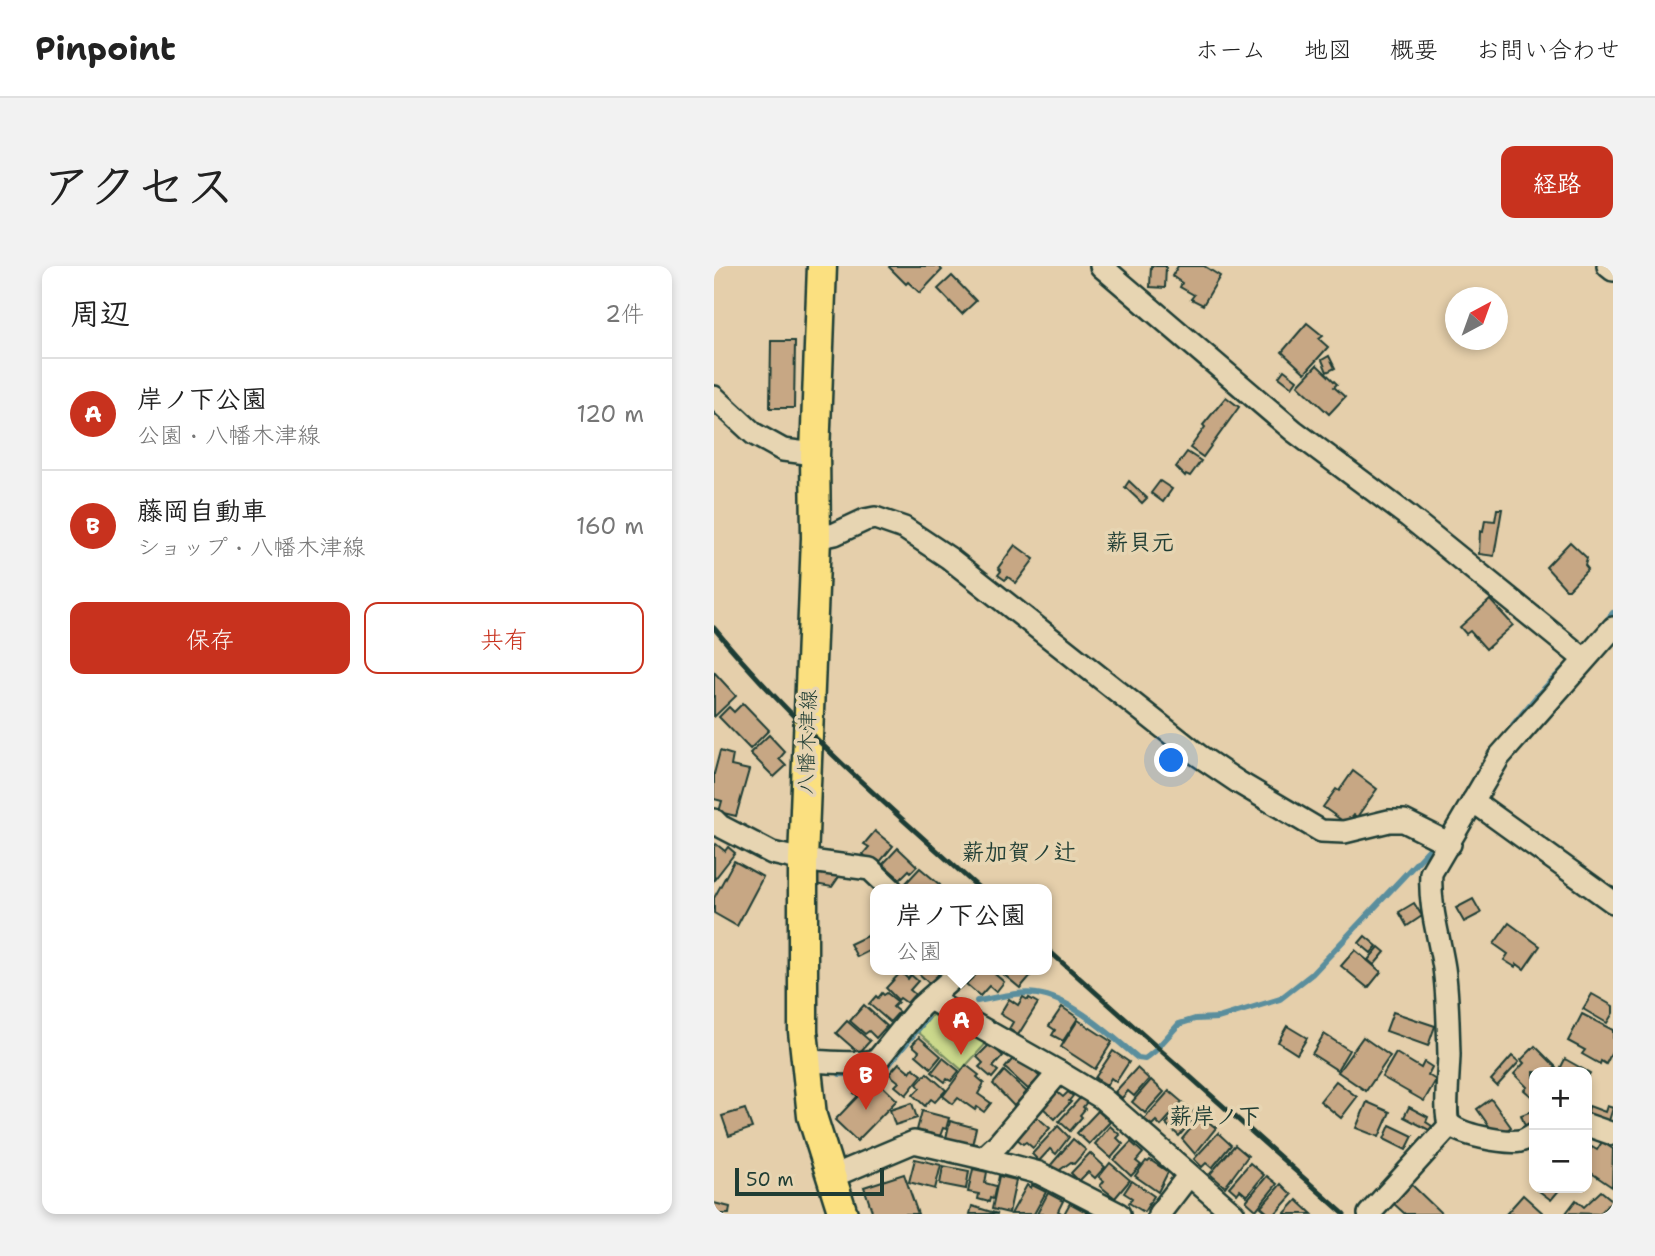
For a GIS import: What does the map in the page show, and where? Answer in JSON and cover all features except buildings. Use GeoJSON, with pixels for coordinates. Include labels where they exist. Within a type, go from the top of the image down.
{"type":"FeatureCollection","features":[{"type":"Feature","properties":{"kind":"main road","name":"八幡木津線"},"geometry":{"type":"LineString","coordinates":[[822,266],[815,454],[816,538],[803,860],[803,1031],[812,1116],[843,1214]]}},
{"type":"Feature","properties":{"kind":"street"},"geometry":{"type":"LineString","coordinates":[[1101,266],[1294,431],[1408,516],[1579,654]]}},
{"type":"Feature","properties":{"kind":"street"},"geometry":{"type":"LineString","coordinates":[[1608,266],[1613,270]]}},
{"type":"Feature","properties":{"kind":"street"},"geometry":{"type":"LineString","coordinates":[[714,397],[754,434],[783,450],[815,454]]}},
{"type":"Feature","properties":{"kind":"street"},"geometry":{"type":"LineString","coordinates":[[816,538],[835,534],[875,518],[904,528],[949,558],[1198,755],[1321,831],[1344,832],[1389,821],[1404,821],[1443,840]]}},
{"type":"Feature","properties":{"kind":"street"},"geometry":{"type":"LineString","coordinates":[[1529,1138],[1522,1141],[1510,1141],[1464,1133],[1450,1125],[1446,1117],[1449,1079],[1444,969],[1433,920],[1431,873],[1443,840],[1474,801],[1499,757],[1579,654],[1613,628]]}},
{"type":"Feature","properties":{"kind":"street"},"geometry":{"type":"LineString","coordinates":[[1474,801],[1613,902]]}},
{"type":"Feature","properties":{"kind":"street"},"geometry":{"type":"LineString","coordinates":[[716,827],[772,853],[870,869],[886,884]]}},
{"type":"Feature","properties":{"kind":"street"},"geometry":{"type":"LineString","coordinates":[[806,1061],[835,1060],[869,1064],[878,1059],[920,1007],[956,975]]}},
{"type":"Feature","properties":{"kind":"street"},"geometry":{"type":"LineString","coordinates":[[930,999],[1102,1098],[1234,1214]]}},
{"type":"Feature","properties":{"kind":"street"},"geometry":{"type":"LineString","coordinates":[[983,1158],[1059,1072]]}},
{"type":"Feature","properties":{"kind":"street"},"geometry":{"type":"LineString","coordinates":[[1369,1214],[1450,1125]]}},
{"type":"Feature","properties":{"kind":"street"},"geometry":{"type":"LineString","coordinates":[[1592,1127],[1613,1134]]}},
{"type":"Feature","properties":{"kind":"street"},"geometry":{"type":"LineString","coordinates":[[831,1177],[915,1142],[1039,1173],[1119,1214]]}},
{"type":"Feature","properties":{"kind":"street"},"geometry":{"type":"LineString","coordinates":[[1159,1214],[1189,1175]]}},
{"type":"Feature","properties":{"kind":"green space"},"geometry":{"type":"Polygon","coordinates":[[[933,1014],[950,1015],[990,1039],[962,1070],[918,1032],[933,1014]]]}},
{"type":"Feature","properties":{"kind":"waterway"},"geometry":{"type":"LineString","coordinates":[[1604,624],[1613,613]]}},
{"type":"Feature","properties":{"kind":"waterway"},"geometry":{"type":"LineString","coordinates":[[1513,725],[1564,668]]}},
{"type":"Feature","properties":{"kind":"waterway"},"geometry":{"type":"LineString","coordinates":[[1160,1045],[1179,1024],[1195,1019],[1218,1018],[1280,999],[1312,974],[1436,842]]}},
{"type":"Feature","properties":{"kind":"waterway"},"geometry":{"type":"LineString","coordinates":[[977,1001],[1023,993],[1051,997],[1091,1020],[1138,1058],[1145,1059],[1155,1051]]}},
{"type":"Feature","properties":{"kind":"waterway"},"geometry":{"type":"LineString","coordinates":[[840,1074],[880,1075],[927,1018]]}},
{"type":"Feature","properties":{"kind":"railway"},"geometry":{"type":"LineString","coordinates":[[714,628],[808,731],[974,884]]}},
{"type":"Feature","properties":{"kind":"railway"},"geometry":{"type":"LineString","coordinates":[[1052,953],[1344,1214]]}},
{"type":"Feature","properties":{"kind":"place","name":"岸ノ下公園"},"geometry":{"type":"Point","coordinates":[961,1055]}},
{"type":"Feature","properties":{"kind":"place","name":"藤岡自動車"},"geometry":{"type":"Point","coordinates":[866,1110]}},
{"type":"Feature","properties":{"kind":"district","name":"薪貝元"},"geometry":{"type":"Point","coordinates":[1140,542]}},
{"type":"Feature","properties":{"kind":"district","name":"薪加賀ノ辻"},"geometry":{"type":"Point","coordinates":[1019,852]}},
{"type":"Feature","properties":{"kind":"district","name":"薪岸ノ下"},"geometry":{"type":"Point","coordinates":[1215,1116]}}]}
